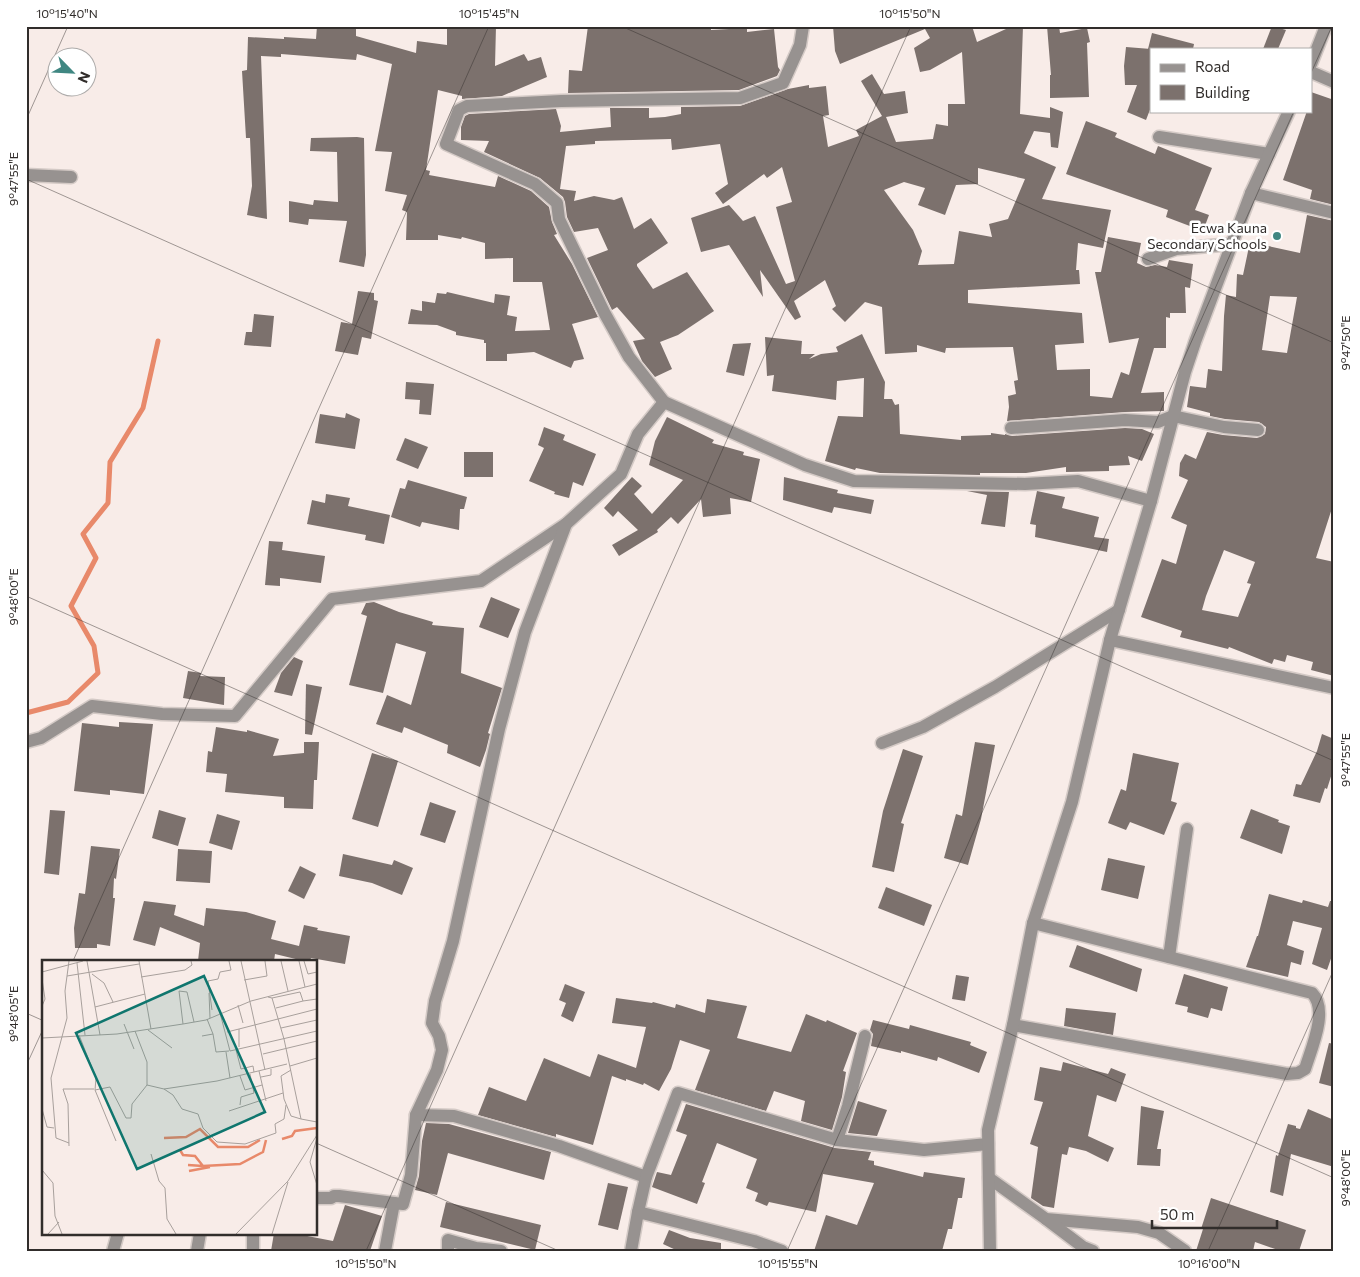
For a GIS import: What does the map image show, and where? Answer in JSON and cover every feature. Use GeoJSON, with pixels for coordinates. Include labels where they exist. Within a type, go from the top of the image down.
{"type":"FeatureCollection","features":[{"type":"Feature","properties":{"kind":"street"},"geometry":{"type":"LineString","coordinates":[[803,26],[800,45],[783,83],[740,98],[561,101],[467,106],[459,110],[446,144],[535,184],[557,203],[559,219],[604,314],[629,357],[664,402],[805,465],[854,481],[1025,484],[1078,481],[1151,501]]}},
{"type":"Feature","properties":{"kind":"street"},"geometry":{"type":"LineString","coordinates":[[1312,61],[1326,26]]}},
{"type":"Feature","properties":{"kind":"street"},"geometry":{"type":"LineString","coordinates":[[1312,72],[1334,82]]}},
{"type":"Feature","properties":{"kind":"street"},"geometry":{"type":"LineString","coordinates":[[990,1251],[988,1130],[1013,1025],[1033,923],[1072,802],[1110,640],[1195,342],[1251,193],[1289,112]]}},
{"type":"Feature","properties":{"kind":"street"},"geometry":{"type":"LineString","coordinates":[[1160,137],[1269,154]]}},
{"type":"Feature","properties":{"kind":"street"},"geometry":{"type":"LineString","coordinates":[[26,175],[71,177]]}},
{"type":"Feature","properties":{"kind":"street"},"geometry":{"type":"LineString","coordinates":[[1251,193],[1334,213]]}},
{"type":"Feature","properties":{"kind":"street"},"geometry":{"type":"LineString","coordinates":[[1148,258],[1176,249],[1232,244]]}},
{"type":"Feature","properties":{"kind":"street"},"geometry":{"type":"LineString","coordinates":[[26,742],[41,738],[92,706],[162,714],[234,716],[332,599],[480,581],[566,524],[621,474],[638,434],[664,402]]}},
{"type":"Feature","properties":{"kind":"street"},"geometry":{"type":"LineString","coordinates":[[1012,428],[1125,420],[1158,422],[1174,416],[1224,427],[1258,430]]}},
{"type":"Feature","properties":{"kind":"street"},"geometry":{"type":"LineString","coordinates":[[318,1198],[339,1196],[403,1204],[411,1175],[416,1115],[437,1070],[442,1050],[439,1036],[432,1023],[435,1001],[453,941],[499,729],[525,632],[566,524]]}},
{"type":"Feature","properties":{"kind":"street"},"geometry":{"type":"LineString","coordinates":[[882,743],[923,727],[995,687],[1119,610]]}},
{"type":"Feature","properties":{"kind":"street"},"geometry":{"type":"LineString","coordinates":[[1110,640],[1334,688]]}},
{"type":"Feature","properties":{"kind":"street"},"geometry":{"type":"LineString","coordinates":[[1169,957],[1187,829]]}},
{"type":"Feature","properties":{"kind":"street"},"geometry":{"type":"LineString","coordinates":[[1013,1025],[1287,1074],[1298,1073],[1305,1069],[1320,1016],[1318,998],[1312,993],[1033,923]]}},
{"type":"Feature","properties":{"kind":"street"},"geometry":{"type":"LineString","coordinates":[[837,1140],[848,1106],[865,1036]]}},
{"type":"Feature","properties":{"kind":"street"},"geometry":{"type":"LineString","coordinates":[[631,1251],[646,1178],[678,1093],[837,1140],[924,1150],[988,1144]]}},
{"type":"Feature","properties":{"kind":"street"},"geometry":{"type":"LineString","coordinates":[[416,1115],[454,1116],[559,1146],[646,1178]]}},
{"type":"Feature","properties":{"kind":"street"},"geometry":{"type":"LineString","coordinates":[[988,1178],[1083,1247],[1093,1251]]}},
{"type":"Feature","properties":{"kind":"street"},"geometry":{"type":"LineString","coordinates":[[385,1251],[394,1203]]}},
{"type":"Feature","properties":{"kind":"street"},"geometry":{"type":"LineString","coordinates":[[638,1212],[754,1241],[782,1251]]}},
{"type":"Feature","properties":{"kind":"street"},"geometry":{"type":"LineString","coordinates":[[1046,1219],[1138,1227],[1159,1232],[1185,1251]]}},
{"type":"Feature","properties":{"kind":"street"},"geometry":{"type":"LineString","coordinates":[[113,1251],[118,1234]]}},
{"type":"Feature","properties":{"kind":"street"},"geometry":{"type":"LineString","coordinates":[[197,1251],[200,1234]]}},
{"type":"Feature","properties":{"kind":"street"},"geometry":{"type":"LineString","coordinates":[[253,1234],[253,1251]]}},
{"type":"Feature","properties":{"kind":"street"},"geometry":{"type":"LineString","coordinates":[[448,1251],[448,1240],[476,1248],[501,1251]]}},
{"type":"Feature","properties":{"kind":"building"},"geometry":{"type":"Polygon","coordinates":[[[317,26],[356,26],[356,36],[416,53],[417,41],[447,45],[447,26],[496,26],[495,66],[524,54],[528,61],[541,57],[547,77],[502,96],[462,99],[462,96],[438,90],[426,170],[430,171],[429,175],[495,187],[498,176],[531,191],[549,207],[557,234],[554,235],[572,264],[598,317],[572,324],[584,359],[574,361],[571,368],[534,352],[507,354],[507,361],[486,361],[486,343],[484,343],[484,340],[456,335],[456,332],[437,325],[408,324],[411,309],[422,311],[422,301],[435,303],[437,293],[446,294],[447,292],[494,303],[495,294],[510,296],[507,315],[517,317],[515,331],[550,330],[542,282],[513,282],[513,258],[485,259],[485,243],[462,237],[461,239],[438,235],[438,240],[406,240],[407,212],[402,210],[407,195],[385,191],[392,152],[375,151],[392,64],[357,54],[356,60],[281,54],[281,57],[261,56],[267,219],[247,215],[252,186],[250,138],[246,138],[242,71],[247,70],[248,37],[316,39],[317,26]]]}},
{"type":"Feature","properties":{"kind":"building"},"geometry":{"type":"Polygon","coordinates":[[[588,26],[711,26],[711,30],[747,28],[747,32],[774,29],[778,67],[780,70],[777,76],[739,90],[568,93],[569,70],[582,71],[588,26]]]}},
{"type":"Feature","properties":{"kind":"building"},"geometry":{"type":"Polygon","coordinates":[[[833,26],[972,26],[977,42],[1006,29],[1006,26],[1023,26],[1020,114],[1050,118],[1050,107],[1063,112],[1058,148],[1051,147],[1050,133],[1034,131],[1024,153],[1056,167],[1042,199],[1111,210],[1103,248],[1078,243],[1076,270],[1079,270],[1080,284],[968,290],[968,303],[1082,313],[1084,343],[1055,345],[1057,370],[1090,369],[1090,396],[1112,398],[1121,372],[1129,375],[1139,338],[1109,343],[1095,272],[1101,272],[1108,237],[1141,243],[1137,263],[1146,267],[1155,265],[1167,267],[1169,260],[1193,264],[1190,288],[1185,287],[1186,313],[1170,313],[1170,318],[1166,317],[1166,348],[1154,348],[1141,393],[1164,392],[1164,411],[1007,421],[1008,396],[1016,394],[1014,381],[1018,380],[1013,347],[946,348],[945,353],[917,345],[917,352],[885,354],[882,307],[865,302],[845,322],[832,309],[836,306],[825,280],[794,301],[801,317],[795,320],[760,270],[763,297],[729,245],[701,252],[691,218],[729,205],[743,221],[755,216],[786,284],[795,281],[776,207],[792,202],[782,167],[767,178],[764,174],[723,204],[715,193],[728,184],[720,144],[672,150],[671,139],[595,141],[595,144],[566,146],[560,189],[576,191],[574,201],[594,196],[614,200],[622,197],[634,229],[651,218],[668,243],[637,264],[637,266],[653,289],[687,272],[714,311],[678,335],[660,342],[672,369],[655,377],[642,361],[633,341],[645,339],[617,307],[612,310],[587,258],[608,250],[598,228],[574,232],[567,217],[563,197],[540,178],[484,152],[489,141],[461,140],[461,127],[465,116],[469,114],[556,109],[561,126],[560,132],[611,127],[610,108],[649,108],[649,118],[665,117],[681,114],[681,107],[740,106],[788,89],[809,85],[809,88],[826,86],[829,115],[823,116],[828,147],[859,136],[856,130],[882,116],[861,81],[872,74],[884,94],[905,91],[908,113],[886,117],[896,142],[933,139],[936,124],[948,126],[948,104],[965,104],[962,52],[930,70],[920,72],[914,48],[930,38],[925,29],[840,64],[835,51],[833,26]],[[978,168],[978,184],[956,185],[945,215],[918,205],[925,188],[904,182],[884,190],[913,230],[922,251],[918,265],[954,264],[959,231],[992,237],[989,224],[1008,219],[1025,179],[978,168]]]}},
{"type":"Feature","properties":{"kind":"building"},"geometry":{"type":"Polygon","coordinates":[[[1047,26],[1059,26],[1060,33],[1087,28],[1090,42],[1087,43],[1089,97],[1050,98],[1051,75],[1047,26]]]}},
{"type":"Feature","properties":{"kind":"building"},"geometry":{"type":"Polygon","coordinates":[[[1272,26],[1286,30],[1278,48],[1263,48],[1272,26]]]}},
{"type":"Feature","properties":{"kind":"building"},"geometry":{"type":"Polygon","coordinates":[[[1152,33],[1194,44],[1193,48],[1148,49],[1152,33]]]}},
{"type":"Feature","properties":{"kind":"building"},"geometry":{"type":"Polygon","coordinates":[[[1126,47],[1150,49],[1150,110],[1146,120],[1127,112],[1137,85],[1125,85],[1126,47]]]}},
{"type":"Feature","properties":{"kind":"building"},"geometry":{"type":"Polygon","coordinates":[[[1312,92],[1334,100],[1334,205],[1310,199],[1312,190],[1283,180],[1307,112],[1312,112],[1312,92]]]}},
{"type":"Feature","properties":{"kind":"building"},"geometry":{"type":"Polygon","coordinates":[[[1086,121],[1117,133],[1115,137],[1155,154],[1158,146],[1212,168],[1195,210],[1209,215],[1203,231],[1166,217],[1168,210],[1066,174],[1086,121]]]}},
{"type":"Feature","properties":{"kind":"building"},"geometry":{"type":"Polygon","coordinates":[[[311,138],[364,138],[366,255],[364,267],[339,262],[347,221],[309,219],[308,225],[289,222],[289,201],[313,205],[314,200],[338,202],[337,152],[310,151],[311,138]]]}},
{"type":"Feature","properties":{"kind":"building"},"geometry":{"type":"Polygon","coordinates":[[[1307,215],[1334,221],[1334,268],[1331,267],[1334,301],[1334,502],[1316,558],[1334,562],[1334,676],[1311,670],[1313,662],[1287,655],[1285,662],[1274,659],[1272,664],[1229,647],[1228,649],[1180,637],[1182,631],[1141,617],[1162,559],[1176,564],[1187,525],[1171,518],[1188,480],[1179,476],[1180,463],[1185,454],[1196,459],[1207,432],[1257,438],[1265,434],[1266,427],[1259,422],[1210,416],[1210,413],[1187,407],[1190,386],[1206,388],[1208,369],[1222,371],[1226,295],[1236,297],[1237,274],[1243,275],[1250,242],[1300,253],[1307,215]],[[1270,296],[1262,350],[1287,353],[1297,297],[1270,296]],[[1224,550],[1202,610],[1238,617],[1251,584],[1247,583],[1255,562],[1224,550]]]}},
{"type":"Feature","properties":{"kind":"building"},"geometry":{"type":"Polygon","coordinates":[[[358,291],[374,293],[374,300],[378,301],[371,339],[362,337],[358,355],[335,351],[341,322],[352,324],[358,291]]]}},
{"type":"Feature","properties":{"kind":"building"},"geometry":{"type":"Polygon","coordinates":[[[254,314],[274,316],[271,347],[244,345],[246,332],[252,332],[254,314]]]}},
{"type":"Feature","properties":{"kind":"building"},"geometry":{"type":"Polygon","coordinates":[[[862,334],[885,382],[884,399],[892,399],[895,405],[899,404],[900,434],[961,440],[961,436],[991,435],[991,433],[1012,436],[1125,428],[1142,429],[1154,434],[1142,461],[1128,456],[1130,465],[1109,466],[1109,471],[1066,472],[1066,467],[1026,473],[980,473],[980,475],[880,473],[856,468],[855,470],[825,461],[838,416],[863,417],[864,378],[837,381],[836,400],[772,391],[774,375],[767,376],[765,337],[802,341],[801,354],[815,354],[809,359],[821,354],[838,352],[836,347],[862,334]]]}},
{"type":"Feature","properties":{"kind":"building"},"geometry":{"type":"Polygon","coordinates":[[[751,343],[744,376],[726,372],[733,344],[751,343]]]}},
{"type":"Feature","properties":{"kind":"building"},"geometry":{"type":"Polygon","coordinates":[[[406,382],[434,384],[431,415],[419,414],[420,400],[405,399],[406,382]]]}},
{"type":"Feature","properties":{"kind":"building"},"geometry":{"type":"Polygon","coordinates":[[[346,413],[360,419],[355,449],[315,443],[320,414],[345,418],[346,413]]]}},
{"type":"Feature","properties":{"kind":"building"},"geometry":{"type":"Polygon","coordinates":[[[667,417],[714,440],[712,443],[744,452],[743,455],[760,459],[751,502],[730,498],[731,514],[703,517],[701,499],[678,524],[671,517],[657,530],[658,532],[619,556],[612,545],[638,530],[618,511],[613,517],[604,508],[632,477],[642,486],[634,494],[652,514],[683,480],[649,465],[655,441],[667,417]]]}},
{"type":"Feature","properties":{"kind":"building"},"geometry":{"type":"Polygon","coordinates":[[[544,427],[565,435],[563,440],[596,454],[583,486],[573,482],[569,498],[554,494],[555,492],[529,481],[544,448],[538,445],[544,427]]]}},
{"type":"Feature","properties":{"kind":"building"},"geometry":{"type":"Polygon","coordinates":[[[405,438],[428,447],[418,469],[396,460],[405,438]]]}},
{"type":"Feature","properties":{"kind":"building"},"geometry":{"type":"Polygon","coordinates":[[[464,452],[493,452],[493,477],[464,477],[464,452]]]}},
{"type":"Feature","properties":{"kind":"building"},"geometry":{"type":"Polygon","coordinates":[[[784,477],[838,490],[837,493],[874,500],[871,514],[834,507],[832,513],[783,500],[784,477]]]}},
{"type":"Feature","properties":{"kind":"building"},"geometry":{"type":"Polygon","coordinates":[[[408,480],[467,497],[464,509],[460,509],[459,530],[422,522],[420,527],[391,517],[400,488],[405,489],[408,480]]]}},
{"type":"Feature","properties":{"kind":"building"},"geometry":{"type":"Polygon","coordinates":[[[967,491],[1009,492],[1005,527],[981,524],[987,495],[967,491]]]}},
{"type":"Feature","properties":{"kind":"building"},"geometry":{"type":"Polygon","coordinates":[[[1037,491],[1065,497],[1062,508],[1099,517],[1094,537],[1109,539],[1107,552],[1035,537],[1036,525],[1030,524],[1037,491]]]}},
{"type":"Feature","properties":{"kind":"building"},"geometry":{"type":"Polygon","coordinates":[[[326,494],[350,498],[348,506],[390,515],[384,544],[365,540],[366,535],[307,524],[312,500],[325,503],[326,494]]]}},
{"type":"Feature","properties":{"kind":"building"},"geometry":{"type":"Polygon","coordinates":[[[269,541],[283,542],[282,550],[325,556],[321,583],[280,578],[280,586],[265,585],[269,541]]]}},
{"type":"Feature","properties":{"kind":"building"},"geometry":{"type":"Polygon","coordinates":[[[491,597],[520,609],[508,638],[479,627],[491,597]]]}},
{"type":"Feature","properties":{"kind":"building"},"geometry":{"type":"Polygon","coordinates":[[[374,602],[433,622],[432,625],[464,628],[461,673],[502,688],[480,767],[447,753],[448,745],[404,727],[402,733],[376,724],[387,695],[411,705],[426,652],[396,643],[383,693],[349,685],[367,616],[361,614],[366,603],[374,602]]]}},
{"type":"Feature","properties":{"kind":"building"},"geometry":{"type":"Polygon","coordinates":[[[294,657],[303,661],[292,696],[274,692],[281,673],[294,657]]]}},
{"type":"Feature","properties":{"kind":"building"},"geometry":{"type":"Polygon","coordinates":[[[188,671],[201,673],[200,676],[225,677],[224,705],[183,698],[188,671]]]}},
{"type":"Feature","properties":{"kind":"building"},"geometry":{"type":"Polygon","coordinates":[[[306,684],[322,687],[312,735],[305,734],[306,684]]]}},
{"type":"Feature","properties":{"kind":"building"},"geometry":{"type":"Polygon","coordinates":[[[119,722],[153,724],[144,794],[110,790],[110,795],[74,791],[82,723],[119,727],[119,722]]]}},
{"type":"Feature","properties":{"kind":"building"},"geometry":{"type":"Polygon","coordinates":[[[216,727],[247,732],[247,730],[279,739],[273,756],[304,753],[304,742],[319,742],[317,780],[314,780],[313,809],[284,808],[284,797],[225,792],[227,774],[206,772],[208,751],[212,752],[216,727]]]}},
{"type":"Feature","properties":{"kind":"building"},"geometry":{"type":"Polygon","coordinates":[[[1322,734],[1334,739],[1334,767],[1320,803],[1293,796],[1296,784],[1301,785],[1317,751],[1322,734]]]}},
{"type":"Feature","properties":{"kind":"building"},"geometry":{"type":"Polygon","coordinates":[[[975,742],[995,745],[981,819],[968,865],[944,858],[956,814],[962,816],[975,742]]]}},
{"type":"Feature","properties":{"kind":"building"},"geometry":{"type":"Polygon","coordinates":[[[903,749],[923,756],[901,823],[904,824],[894,872],[872,867],[883,811],[903,749]]]}},
{"type":"Feature","properties":{"kind":"building"},"geometry":{"type":"Polygon","coordinates":[[[372,753],[398,761],[378,827],[352,819],[372,753]]]}},
{"type":"Feature","properties":{"kind":"building"},"geometry":{"type":"Polygon","coordinates":[[[1133,753],[1179,763],[1171,801],[1177,803],[1164,835],[1130,822],[1126,830],[1108,823],[1121,789],[1126,791],[1133,753]]]}},
{"type":"Feature","properties":{"kind":"building"},"geometry":{"type":"Polygon","coordinates":[[[430,802],[456,811],[445,843],[420,835],[430,802]]]}},
{"type":"Feature","properties":{"kind":"building"},"geometry":{"type":"Polygon","coordinates":[[[1251,809],[1290,826],[1282,854],[1240,838],[1251,809]]]}},
{"type":"Feature","properties":{"kind":"building"},"geometry":{"type":"Polygon","coordinates":[[[50,810],[65,811],[59,875],[44,873],[50,810]]]}},
{"type":"Feature","properties":{"kind":"building"},"geometry":{"type":"Polygon","coordinates":[[[159,810],[186,818],[178,846],[152,838],[159,810]]]}},
{"type":"Feature","properties":{"kind":"building"},"geometry":{"type":"Polygon","coordinates":[[[217,814],[240,821],[232,850],[209,843],[217,814]]]}},
{"type":"Feature","properties":{"kind":"building"},"geometry":{"type":"Polygon","coordinates":[[[91,846],[120,849],[116,879],[114,878],[113,898],[115,898],[110,946],[97,944],[97,948],[75,948],[74,928],[79,893],[85,894],[91,846]]]}},
{"type":"Feature","properties":{"kind":"building"},"geometry":{"type":"Polygon","coordinates":[[[178,849],[212,851],[210,883],[176,881],[178,849]]]}},
{"type":"Feature","properties":{"kind":"building"},"geometry":{"type":"Polygon","coordinates":[[[343,854],[392,865],[394,860],[413,868],[402,895],[372,883],[339,876],[343,854]]]}},
{"type":"Feature","properties":{"kind":"building"},"geometry":{"type":"Polygon","coordinates":[[[1108,858],[1145,866],[1138,899],[1101,890],[1108,858]]]}},
{"type":"Feature","properties":{"kind":"building"},"geometry":{"type":"Polygon","coordinates":[[[300,866],[316,874],[304,899],[288,891],[300,866]]]}},
{"type":"Feature","properties":{"kind":"building"},"geometry":{"type":"Polygon","coordinates":[[[886,887],[932,905],[924,926],[878,908],[886,887]]]}},
{"type":"Feature","properties":{"kind":"building"},"geometry":{"type":"Polygon","coordinates":[[[1269,894],[1302,903],[1303,900],[1328,907],[1330,901],[1334,901],[1334,950],[1327,970],[1312,964],[1322,928],[1293,921],[1287,945],[1304,951],[1301,965],[1291,962],[1288,977],[1246,967],[1258,936],[1269,894]]]}},
{"type":"Feature","properties":{"kind":"building"},"geometry":{"type":"Polygon","coordinates":[[[144,901],[176,905],[174,915],[204,926],[206,908],[246,912],[276,921],[271,939],[299,946],[304,925],[318,928],[317,930],[350,936],[345,964],[311,958],[310,960],[300,960],[275,954],[274,960],[198,960],[200,943],[160,927],[155,946],[133,940],[144,901]]]}},
{"type":"Feature","properties":{"kind":"building"},"geometry":{"type":"Polygon","coordinates":[[[1077,945],[1142,969],[1137,992],[1069,967],[1077,945]]]}},
{"type":"Feature","properties":{"kind":"building"},"geometry":{"type":"Polygon","coordinates":[[[1184,974],[1228,987],[1222,1011],[1211,1008],[1208,1018],[1187,1012],[1188,1007],[1175,1004],[1184,974]]]}},
{"type":"Feature","properties":{"kind":"building"},"geometry":{"type":"Polygon","coordinates":[[[956,975],[969,977],[965,1001],[952,999],[956,975]]]}},
{"type":"Feature","properties":{"kind":"building"},"geometry":{"type":"Polygon","coordinates":[[[565,984],[585,992],[573,1022],[561,1016],[566,1003],[559,1000],[565,984]]]}},
{"type":"Feature","properties":{"kind":"building"},"geometry":{"type":"Polygon","coordinates":[[[616,998],[653,1002],[675,1008],[676,1004],[705,1013],[707,999],[747,1006],[737,1038],[791,1052],[806,1014],[826,1022],[827,1020],[857,1033],[843,1071],[846,1072],[842,1097],[832,1130],[801,1121],[805,1101],[774,1091],[766,1111],[695,1090],[710,1050],[680,1040],[671,1069],[659,1091],[644,1083],[643,1085],[612,1076],[593,1145],[556,1134],[556,1137],[478,1115],[489,1087],[526,1101],[544,1058],[590,1077],[598,1054],[636,1068],[646,1027],[612,1023],[616,998]]]}},
{"type":"Feature","properties":{"kind":"building"},"geometry":{"type":"Polygon","coordinates":[[[1066,1008],[1116,1013],[1113,1035],[1064,1026],[1066,1008]]]}},
{"type":"Feature","properties":{"kind":"building"},"geometry":{"type":"Polygon","coordinates":[[[873,1020],[909,1029],[910,1025],[971,1042],[970,1045],[987,1052],[979,1073],[938,1057],[937,1061],[901,1051],[901,1053],[871,1046],[873,1034],[870,1030],[873,1020]]]}},
{"type":"Feature","properties":{"kind":"building"},"geometry":{"type":"Polygon","coordinates":[[[1329,1043],[1334,1044],[1334,1087],[1319,1083],[1329,1043]]]}},
{"type":"Feature","properties":{"kind":"building"},"geometry":{"type":"Polygon","coordinates":[[[1063,1062],[1108,1074],[1111,1068],[1126,1074],[1116,1102],[1097,1095],[1088,1136],[1114,1148],[1108,1162],[1086,1151],[1069,1147],[1067,1155],[1062,1154],[1054,1208],[1043,1206],[1031,1198],[1038,1147],[1030,1144],[1043,1102],[1034,1100],[1040,1067],[1061,1071],[1063,1062]]]}},
{"type":"Feature","properties":{"kind":"building"},"geometry":{"type":"Polygon","coordinates":[[[858,1101],[887,1110],[877,1136],[848,1133],[858,1101]]]}},
{"type":"Feature","properties":{"kind":"building"},"geometry":{"type":"Polygon","coordinates":[[[686,1104],[835,1148],[871,1152],[868,1160],[874,1161],[874,1165],[923,1177],[924,1172],[965,1178],[962,1198],[958,1198],[952,1229],[948,1229],[942,1251],[814,1251],[826,1215],[857,1225],[874,1183],[823,1174],[816,1212],[769,1202],[767,1206],[755,1201],[758,1193],[746,1188],[757,1159],[717,1143],[702,1182],[705,1183],[697,1204],[652,1187],[657,1172],[671,1175],[687,1135],[676,1131],[686,1104]]]}},
{"type":"Feature","properties":{"kind":"building"},"geometry":{"type":"Polygon","coordinates":[[[1141,1106],[1164,1111],[1157,1149],[1161,1149],[1160,1166],[1137,1165],[1141,1106]]]}},
{"type":"Feature","properties":{"kind":"building"},"geometry":{"type":"Polygon","coordinates":[[[1308,1109],[1334,1120],[1334,1167],[1291,1154],[1283,1196],[1270,1192],[1276,1155],[1278,1156],[1288,1124],[1300,1129],[1308,1109]]]}},
{"type":"Feature","properties":{"kind":"building"},"geometry":{"type":"Polygon","coordinates":[[[426,1123],[449,1124],[551,1152],[544,1180],[448,1153],[437,1195],[415,1190],[419,1176],[422,1141],[426,1123]]]}},
{"type":"Feature","properties":{"kind":"building"},"geometry":{"type":"Polygon","coordinates":[[[608,1183],[628,1187],[618,1230],[598,1225],[608,1183]]]}},
{"type":"Feature","properties":{"kind":"building"},"geometry":{"type":"Polygon","coordinates":[[[1211,1198],[1306,1230],[1299,1251],[1281,1251],[1255,1242],[1253,1251],[1196,1251],[1211,1198]]]}},
{"type":"Feature","properties":{"kind":"building"},"geometry":{"type":"Polygon","coordinates":[[[446,1202],[541,1225],[535,1250],[440,1227],[446,1202]]]}},
{"type":"Feature","properties":{"kind":"building"},"geometry":{"type":"Polygon","coordinates":[[[345,1205],[382,1216],[370,1251],[271,1251],[274,1234],[297,1234],[333,1241],[345,1205]]]}},
{"type":"Feature","properties":{"kind":"building"},"geometry":{"type":"Polygon","coordinates":[[[669,1230],[690,1238],[721,1243],[721,1251],[678,1251],[663,1244],[669,1230]]]}},
{"type":"Feature","properties":{"kind":"waterway"},"geometry":{"type":"LineString","coordinates":[[26,713],[68,702],[98,673],[94,646],[71,606],[96,558],[83,534],[108,503],[110,462],[143,408],[158,341]]}},
{"type":"Feature","properties":{"kind":"place","name":"Ecwa Kauna Secondary Schools"},"geometry":{"type":"Point","coordinates":[1277,236]}}]}
